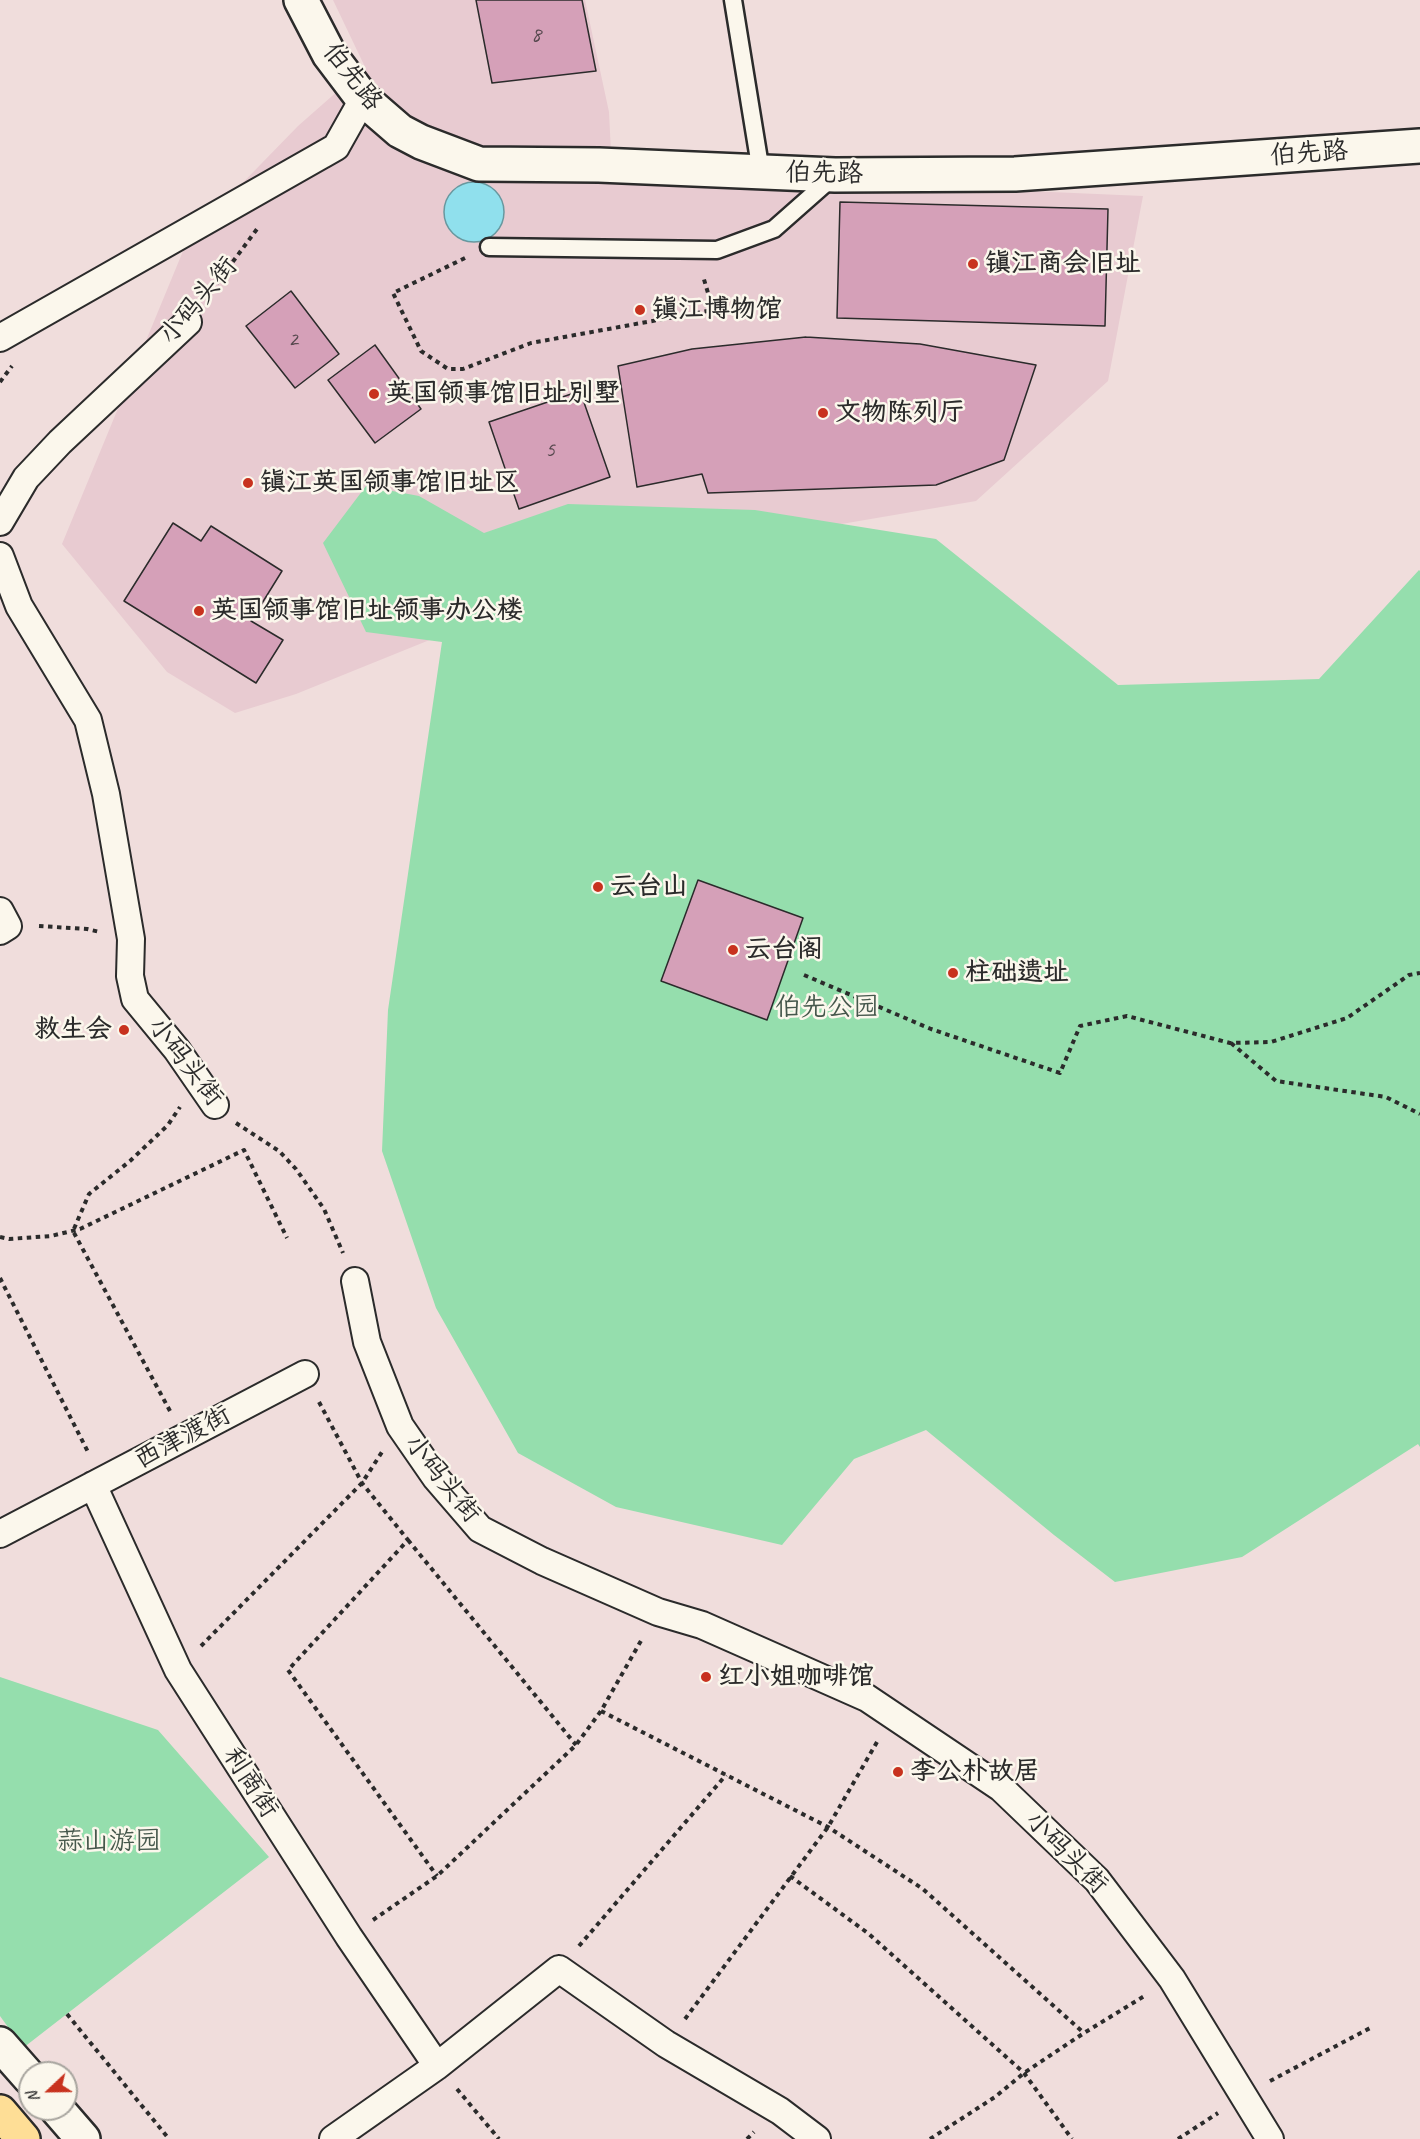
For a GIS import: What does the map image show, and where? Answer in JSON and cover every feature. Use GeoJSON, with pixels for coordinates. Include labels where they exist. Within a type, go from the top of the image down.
{"type":"FeatureCollection","features":[{"type":"Feature","properties":{"kind":"main road"},"geometry":{"type":"LineString","coordinates":[[0,2112],[24,2139]]}},
{"type":"Feature","properties":{"kind":"street","name":"伯先路"},"geometry":{"type":"LineString","coordinates":[[301,0],[329,54],[363,99],[400,131],[479,164],[599,165],[835,175],[1015,174],[1420,146]]}},
{"type":"Feature","properties":{"kind":"street"},"geometry":{"type":"LineString","coordinates":[[0,338],[336,147],[363,99]]}},
{"type":"Feature","properties":{"kind":"street","name":"小码头街"},"geometry":{"type":"LineString","coordinates":[[0,522],[26,478],[60,442],[188,322]]}},
{"type":"Feature","properties":{"kind":"street","name":"小码头街"},"geometry":{"type":"LineString","coordinates":[[0,556],[19,606],[88,720],[106,794],[131,939],[130,976],[135,999],[177,1050],[215,1105]]}},
{"type":"Feature","properties":{"kind":"street"},"geometry":{"type":"LineString","coordinates":[[0,911],[8,927],[0,931]]}},
{"type":"Feature","properties":{"kind":"street","name":"小码头街"},"geometry":{"type":"LineString","coordinates":[[355,1281],[367,1342],[400,1426],[436,1478],[480,1529],[542,1561],[657,1612],[702,1626],[867,1698],[1001,1788],[1097,1880],[1172,1979],[1270,2139]]}},
{"type":"Feature","properties":{"kind":"street","name":"西津渡街"},"geometry":{"type":"LineString","coordinates":[[0,1534],[305,1374]]}},
{"type":"Feature","properties":{"kind":"street","name":"利商街"},"geometry":{"type":"LineString","coordinates":[[93,1485],[178,1670],[349,1937],[437,2066]]}},
{"type":"Feature","properties":{"kind":"street"},"geometry":{"type":"LineString","coordinates":[[333,2139],[437,2066],[559,1969],[666,2044],[780,2111],[817,2139]]}},
{"type":"Feature","properties":{"kind":"street"},"geometry":{"type":"LineString","coordinates":[[0,2044],[18,2064]]}},
{"type":"Feature","properties":{"kind":"street"},"geometry":{"type":"LineString","coordinates":[[67,2121],[82,2139]]}},
{"type":"Feature","properties":{"kind":"lane"},"geometry":{"type":"LineString","coordinates":[[733,0],[761,172]]}},
{"type":"Feature","properties":{"kind":"lane"},"geometry":{"type":"LineString","coordinates":[[489,247],[717,249],[774,229],[835,175]]}},
{"type":"Feature","properties":{"kind":"path","name":"小码头街"},"geometry":{"type":"LineString","coordinates":[[188,322],[261,224]]}},
{"type":"Feature","properties":{"kind":"path"},"geometry":{"type":"LineString","coordinates":[[489,247],[393,293],[421,351],[448,369],[464,369],[531,343],[713,310],[696,249]]}},
{"type":"Feature","properties":{"kind":"path"},"geometry":{"type":"LineString","coordinates":[[33,926],[87,929]]}},
{"type":"Feature","properties":{"kind":"path"},"geometry":{"type":"LineString","coordinates":[[804,975],[931,1029],[1060,1073],[1080,1026],[1127,1016],[1230,1043],[1271,1042],[1347,1018],[1409,975],[1420,974]]}},
{"type":"Feature","properties":{"kind":"path"},"geometry":{"type":"LineString","coordinates":[[1230,1043],[1276,1081],[1386,1097],[1420,1114]]}},
{"type":"Feature","properties":{"kind":"path"},"geometry":{"type":"LineString","coordinates":[[73,1231],[89,1194],[130,1161],[168,1125],[198,1082]]}},
{"type":"Feature","properties":{"kind":"path","name":"小码头街"},"geometry":{"type":"LineString","coordinates":[[215,1105],[242,1129],[279,1151],[296,1169],[324,1209],[355,1281]]}},
{"type":"Feature","properties":{"kind":"path"},"geometry":{"type":"LineString","coordinates":[[0,1237],[9,1239],[51,1236],[73,1231],[244,1150],[287,1238]]}},
{"type":"Feature","properties":{"kind":"path"},"geometry":{"type":"LineString","coordinates":[[73,1231],[184,1438]]}},
{"type":"Feature","properties":{"kind":"path"},"geometry":{"type":"LineString","coordinates":[[0,1278],[96,1468],[93,1485]]}},
{"type":"Feature","properties":{"kind":"path"},"geometry":{"type":"LineString","coordinates":[[305,1374],[362,1483],[576,1745]]}},
{"type":"Feature","properties":{"kind":"path"},"geometry":{"type":"LineString","coordinates":[[178,1670],[362,1483]]}},
{"type":"Feature","properties":{"kind":"path"},"geometry":{"type":"LineString","coordinates":[[408,1540],[288,1670],[437,1876]]}},
{"type":"Feature","properties":{"kind":"path"},"geometry":{"type":"LineString","coordinates":[[349,1937],[437,1876],[576,1745],[601,1711],[657,1612]]}},
{"type":"Feature","properties":{"kind":"path"},"geometry":{"type":"LineString","coordinates":[[601,1711],[828,1827],[923,1889],[1084,2033]]}},
{"type":"Feature","properties":{"kind":"path"},"geometry":{"type":"LineString","coordinates":[[666,2044],[828,1827],[893,1716]]}},
{"type":"Feature","properties":{"kind":"path"},"geometry":{"type":"LineString","coordinates":[[559,1969],[726,1775]]}},
{"type":"Feature","properties":{"kind":"path"},"geometry":{"type":"LineString","coordinates":[[790,1876],[869,1934],[1024,2073],[1072,2139]]}},
{"type":"Feature","properties":{"kind":"path"},"geometry":{"type":"LineString","coordinates":[[930,2139],[995,2097],[1024,2073],[1084,2033],[1172,1979]]}},
{"type":"Feature","properties":{"kind":"path"},"geometry":{"type":"LineString","coordinates":[[67,2014],[169,2139]]}},
{"type":"Feature","properties":{"kind":"path"},"geometry":{"type":"LineString","coordinates":[[437,2066],[499,2139]]}},
{"type":"Feature","properties":{"kind":"shaded area","name":"镇江博物馆"},"geometry":{"type":"Polygon","coordinates":[[[333,0],[585,0],[609,112],[612,173],[1143,196],[1108,381],[976,501],[707,547],[437,637],[296,694],[235,713],[167,672],[62,544],[188,239],[298,126],[365,67],[333,0]]]}},
{"type":"Feature","properties":{"kind":"green space","name":"伯先公园"},"geometry":{"type":"Polygon","coordinates":[[[366,486],[419,496],[484,533],[568,504],[755,510],[936,539],[1118,685],[1319,679],[1419,570],[1420,1447],[1418,1444],[1242,1557],[1115,1582],[926,1430],[854,1459],[782,1545],[616,1507],[518,1453],[436,1308],[382,1151],[388,1010],[442,642],[366,632],[323,543],[366,486]]]}},
{"type":"Feature","properties":{"kind":"green space","name":"蒜山游园"},"geometry":{"type":"Polygon","coordinates":[[[0,1677],[158,1730],[269,1857],[23,2048],[0,2016],[0,1677]]]}},
{"type":"Feature","properties":{"kind":"water"},"geometry":{"type":"Polygon","coordinates":[[[474,182],[491,187],[499,195],[504,212],[499,229],[491,237],[474,242],[457,237],[449,229],[444,212],[449,195],[457,187],[474,182]]]}},
{"type":"Feature","properties":{"kind":"building"},"geometry":{"type":"Polygon","coordinates":[[[476,0],[582,0],[596,71],[492,83],[476,0]]]}},
{"type":"Feature","properties":{"kind":"building","name":"镇江商会旧址"},"geometry":{"type":"Polygon","coordinates":[[[840,202],[1108,209],[1105,326],[837,318],[840,202]]]}},
{"type":"Feature","properties":{"kind":"building","name":"英国领事馆旧址别墅"},"geometry":{"type":"Polygon","coordinates":[[[291,291],[339,354],[295,388],[246,326],[291,291]]]}},
{"type":"Feature","properties":{"kind":"building","name":"文物陈列厅"},"geometry":{"type":"Polygon","coordinates":[[[806,337],[920,344],[1036,365],[1004,460],[936,485],[708,493],[702,474],[637,487],[618,366],[692,349],[806,337]]]}},
{"type":"Feature","properties":{"kind":"building","name":"英国领事馆旧址别墅"},"geometry":{"type":"Polygon","coordinates":[[[375,345],[421,409],[375,443],[328,380],[375,345]]]}},
{"type":"Feature","properties":{"kind":"building"},"geometry":{"type":"Polygon","coordinates":[[[580,391],[610,477],[519,509],[489,422],[580,391]]]}},
{"type":"Feature","properties":{"kind":"building","name":"英国领事馆旧址领事办公楼"},"geometry":{"type":"Polygon","coordinates":[[[173,523],[201,541],[211,526],[282,571],[251,621],[283,640],[256,683],[124,601],[173,523]]]}},
{"type":"Feature","properties":{"kind":"building","name":"云台阁"},"geometry":{"type":"Polygon","coordinates":[[[698,880],[803,918],[767,1020],[661,981],[698,880]]]}},
{"type":"Feature","properties":{"kind":"place","name":"镇江商会旧址"},"geometry":{"type":"Point","coordinates":[973,264]}},
{"type":"Feature","properties":{"kind":"place","name":"镇江博物馆"},"geometry":{"type":"Point","coordinates":[640,310]}},
{"type":"Feature","properties":{"kind":"place","name":"英国领事馆旧址别墅"},"geometry":{"type":"Point","coordinates":[374,394]}},
{"type":"Feature","properties":{"kind":"place","name":"文物陈列厅"},"geometry":{"type":"Point","coordinates":[823,413]}},
{"type":"Feature","properties":{"kind":"place","name":"镇江英国领事馆旧址区"},"geometry":{"type":"Point","coordinates":[248,483]}},
{"type":"Feature","properties":{"kind":"place","name":"英国领事馆旧址领事办公楼"},"geometry":{"type":"Point","coordinates":[199,611]}},
{"type":"Feature","properties":{"kind":"place","name":"云台山"},"geometry":{"type":"Point","coordinates":[598,887]}},
{"type":"Feature","properties":{"kind":"place","name":"云台阁"},"geometry":{"type":"Point","coordinates":[733,950]}},
{"type":"Feature","properties":{"kind":"place","name":"柱础遗址"},"geometry":{"type":"Point","coordinates":[953,973]}},
{"type":"Feature","properties":{"kind":"place","name":"救生会"},"geometry":{"type":"Point","coordinates":[124,1030]}},
{"type":"Feature","properties":{"kind":"place","name":"红小姐咖啡馆"},"geometry":{"type":"Point","coordinates":[706,1677]}},
{"type":"Feature","properties":{"kind":"place","name":"李公朴故居"},"geometry":{"type":"Point","coordinates":[898,1772]}}]}
